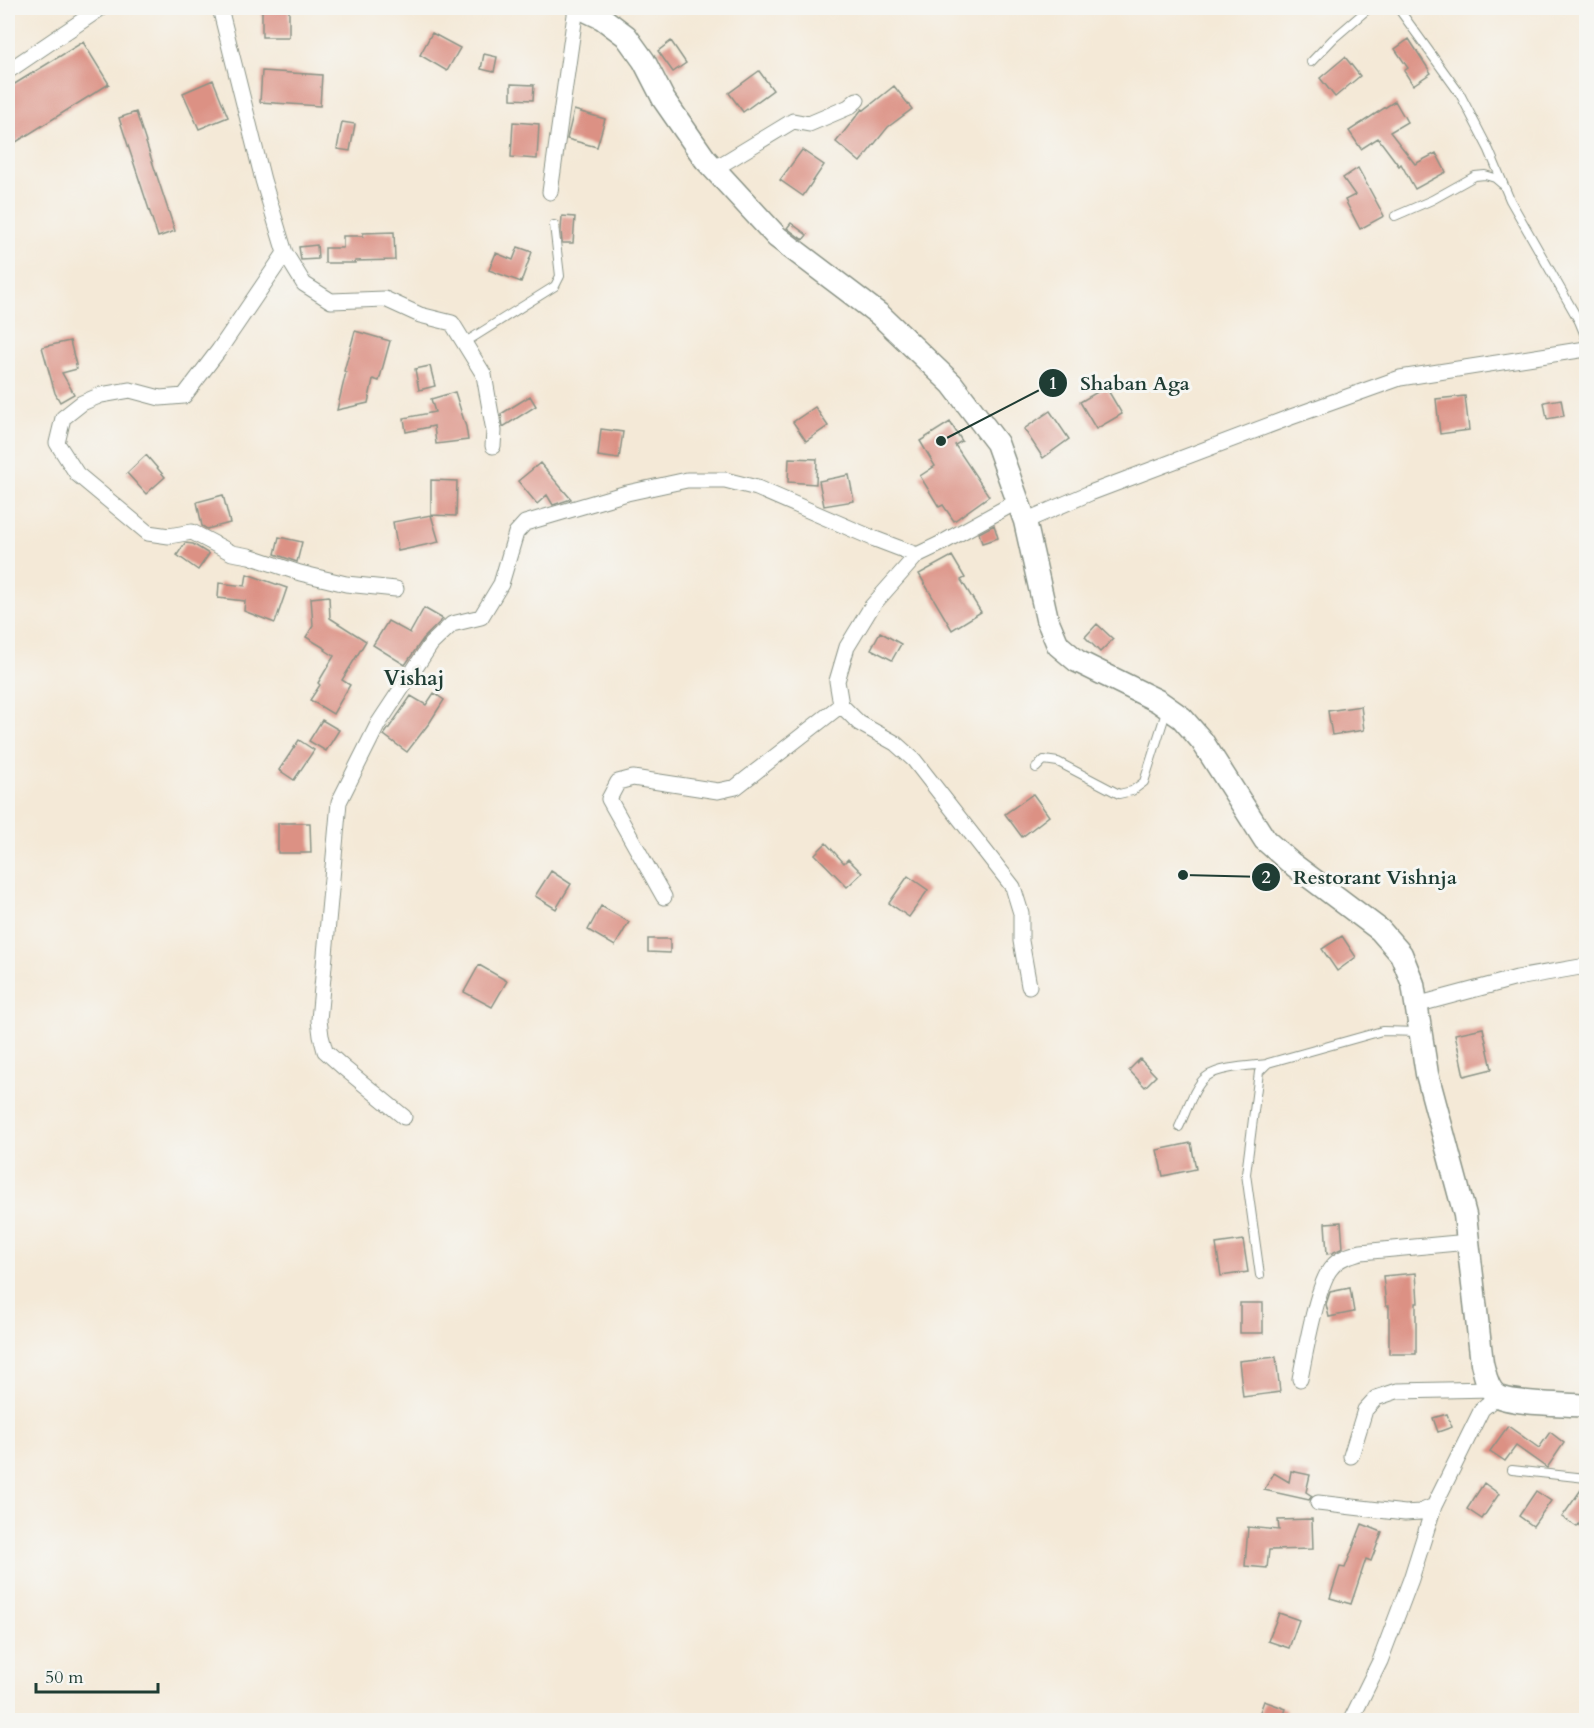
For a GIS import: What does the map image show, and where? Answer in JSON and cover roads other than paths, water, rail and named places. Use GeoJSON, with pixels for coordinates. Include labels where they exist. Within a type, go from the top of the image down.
{"type":"FeatureCollection","features":[{"type":"Feature","properties":{"kind":"main road"},"geometry":{"type":"LineString","coordinates":[[581,8],[602,18],[626,36],[644,61],[664,100],[705,159],[777,237],[880,315],[952,384],[997,443],[1021,511],[1047,619],[1058,645],[1077,661],[1158,700],[1182,718],[1202,741],[1265,840],[1291,863],[1380,930],[1401,954],[1413,984],[1427,1074],[1465,1215],[1482,1363],[1487,1383],[1494,1392],[1514,1400],[1587,1406]]}},
{"type":"Feature","properties":{"kind":"street"},"geometry":{"type":"LineString","coordinates":[[8,70],[101,8]]}},
{"type":"Feature","properties":{"kind":"street"},"geometry":{"type":"LineString","coordinates":[[219,8],[263,180],[285,253],[304,285],[331,300],[384,299],[420,315],[452,323],[484,375],[494,431],[493,447]]}},
{"type":"Feature","properties":{"kind":"street"},"geometry":{"type":"LineString","coordinates":[[550,192],[576,8]]}},
{"type":"Feature","properties":{"kind":"street"},"geometry":{"type":"LineString","coordinates":[[714,169],[794,122],[809,124],[849,107],[857,100]]}},
{"type":"Feature","properties":{"kind":"street"},"geometry":{"type":"LineString","coordinates":[[285,253],[219,350],[184,396],[160,398],[130,390],[101,395],[82,403],[63,418],[57,443],[77,474],[148,532],[169,536],[192,532],[232,553],[249,556],[300,573],[346,584],[396,589]]}},
{"type":"Feature","properties":{"kind":"street"},"geometry":{"type":"LineString","coordinates":[[1029,986],[1021,941],[1021,913],[1013,887],[914,760],[895,743],[860,723],[841,705],[837,681],[847,647],[872,606],[916,555],[1021,511],[1090,493],[1400,378],[1587,350]]}},
{"type":"Feature","properties":{"kind":"street"},"geometry":{"type":"LineString","coordinates":[[404,1117],[326,1051],[321,1036],[320,1020],[339,802],[378,724],[431,644],[452,624],[481,617],[501,584],[516,533],[525,523],[627,493],[687,480],[724,480],[757,488],[916,555]]}},
{"type":"Feature","properties":{"kind":"street"},"geometry":{"type":"LineString","coordinates":[[664,897],[609,800],[618,782],[633,778],[718,790],[736,787],[841,705]]}},
{"type":"Feature","properties":{"kind":"street"},"geometry":{"type":"LineString","coordinates":[[1416,1005],[1517,978],[1587,966]]}},
{"type":"Feature","properties":{"kind":"street"},"geometry":{"type":"LineString","coordinates":[[1300,1379],[1322,1283],[1331,1267],[1346,1256],[1360,1252],[1468,1242]]}},
{"type":"Feature","properties":{"kind":"street"},"geometry":{"type":"LineString","coordinates":[[1351,1456],[1365,1410],[1376,1398],[1397,1391],[1494,1392]]}},
{"type":"Feature","properties":{"kind":"street"},"geometry":{"type":"LineString","coordinates":[[1351,1720],[1380,1661],[1411,1579],[1434,1506],[1482,1409],[1494,1392]]}},
{"type":"Feature","properties":{"kind":"street"},"geometry":{"type":"LineString","coordinates":[[1318,1503],[1405,1513],[1420,1512],[1434,1506]]}},
{"type":"Feature","properties":{"kind":"lane"},"geometry":{"type":"LineString","coordinates":[[1311,62],[1333,39],[1369,8]]}},
{"type":"Feature","properties":{"kind":"lane"},"geometry":{"type":"LineString","coordinates":[[1398,8],[1460,94],[1489,150],[1510,200],[1587,338]]}},
{"type":"Feature","properties":{"kind":"lane"},"geometry":{"type":"LineString","coordinates":[[1395,216],[1432,200],[1474,176],[1485,175],[1496,178],[1503,185]]}},
{"type":"Feature","properties":{"kind":"lane"},"geometry":{"type":"LineString","coordinates":[[464,343],[555,286],[560,276],[554,225]]}},
{"type":"Feature","properties":{"kind":"lane"},"geometry":{"type":"LineString","coordinates":[[1036,768],[1044,760],[1058,762],[1119,794],[1132,792],[1144,782],[1167,708]]}},
{"type":"Feature","properties":{"kind":"lane"},"geometry":{"type":"LineString","coordinates":[[1179,1127],[1197,1088],[1207,1077],[1220,1071],[1268,1063],[1382,1031],[1420,1032]]}},
{"type":"Feature","properties":{"kind":"lane"},"geometry":{"type":"LineString","coordinates":[[1260,1275],[1246,1174],[1259,1072],[1268,1063]]}},
{"type":"Feature","properties":{"kind":"lane"},"geometry":{"type":"LineString","coordinates":[[1512,1470],[1587,1478]]}},
{"type":"Feature","properties":{"kind":"place","name":"Shaban Aga"},"geometry":{"type":"Point","coordinates":[941,441]}},
{"type":"Feature","properties":{"kind":"place","name":"Restorant Vishnja"},"geometry":{"type":"Point","coordinates":[1183,875]}},
{"type":"Feature","properties":{"kind":"district","name":"Vishaj"},"geometry":{"type":"Point","coordinates":[414,678]}}]}
